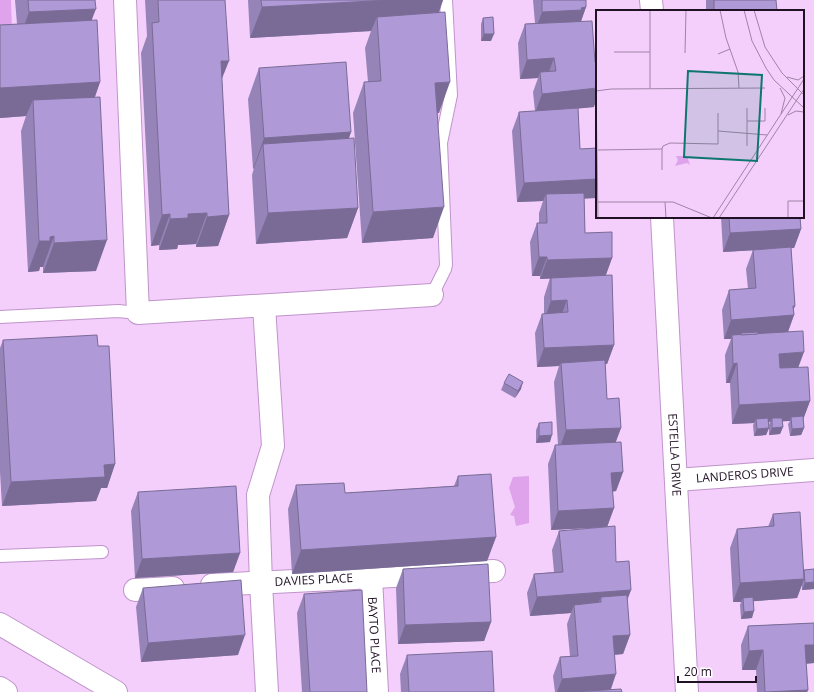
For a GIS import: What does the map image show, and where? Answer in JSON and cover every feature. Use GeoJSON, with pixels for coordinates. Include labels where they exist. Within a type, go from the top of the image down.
{"type":"FeatureCollection","features":[{"type":"Feature","properties":{"kind":"street"},"geometry":{"type":"LineString","coordinates":[[125,0],[138,313],[432,295]]}},
{"type":"Feature","properties":{"kind":"street"},"geometry":{"type":"LineString","coordinates":[[651,0],[652,10]]}},
{"type":"Feature","properties":{"kind":"street","name":"ESTELLA DRIVE"},"geometry":{"type":"LineString","coordinates":[[662,218],[687,692]]}},
{"type":"Feature","properties":{"kind":"street"},"geometry":{"type":"LineString","coordinates":[[264,306],[273,446],[258,495],[267,692]]}},
{"type":"Feature","properties":{"kind":"street","name":"LANDEROS DRIVE"},"geometry":{"type":"LineString","coordinates":[[676,480],[814,470]]}},
{"type":"Feature","properties":{"kind":"street","name":"DAVIES PLACE"},"geometry":{"type":"LineString","coordinates":[[135,590],[494,571]]}},
{"type":"Feature","properties":{"kind":"street","name":"BAYTO PLACE"},"geometry":{"type":"LineString","coordinates":[[371,578],[377,692]]}},
{"type":"Feature","properties":{"kind":"street"},"geometry":{"type":"LineString","coordinates":[[0,624],[116,692]]}},
{"type":"Feature","properties":{"kind":"street"},"geometry":{"type":"LineString","coordinates":[[0,688],[6,692]]}},
{"type":"Feature","properties":{"kind":"lane"},"geometry":{"type":"LineString","coordinates":[[432,295],[446,265],[441,143],[451,95],[446,0]]}},
{"type":"Feature","properties":{"kind":"lane"},"geometry":{"type":"LineString","coordinates":[[0,317],[118,311],[138,313]]}},
{"type":"Feature","properties":{"kind":"lane"},"geometry":{"type":"LineString","coordinates":[[0,556],[102,552]]}},
{"type":"Feature","properties":{"kind":"shaded area"},"geometry":{"type":"Polygon","coordinates":[[[0,0],[11,0],[12,30],[0,31],[0,0]]]}},
{"type":"Feature","properties":{"kind":"shaded area"},"geometry":{"type":"Polygon","coordinates":[[[529,476],[529,523],[516,526],[514,516],[510,515],[515,507],[509,488],[513,477],[529,476]]]}},
{"type":"Feature","properties":{"kind":"building"},"geometry":{"type":"Polygon","coordinates":[[[28,0],[95,0],[96,9],[29,12],[28,0]]]}},
{"type":"Feature","properties":{"kind":"building"},"geometry":{"type":"Polygon","coordinates":[[[158,0],[225,0],[229,61],[221,61],[229,215],[207,217],[207,213],[188,214],[188,218],[170,219],[170,214],[162,215],[152,23],[159,22],[158,0]]]}},
{"type":"Feature","properties":{"kind":"building"},"geometry":{"type":"Polygon","coordinates":[[[261,0],[390,0],[262,7],[261,0]]]}},
{"type":"Feature","properties":{"kind":"building"},"geometry":{"type":"Polygon","coordinates":[[[542,0],[586,0],[586,7],[581,8],[582,10],[542,12],[542,0]]]}},
{"type":"Feature","properties":{"kind":"building"},"geometry":{"type":"Polygon","coordinates":[[[714,0],[776,0],[777,10],[736,10],[714,10],[714,0]]]}},
{"type":"Feature","properties":{"kind":"building"},"geometry":{"type":"Polygon","coordinates":[[[445,12],[450,82],[435,83],[444,207],[373,212],[364,82],[381,81],[377,17],[445,12]]]}},
{"type":"Feature","properties":{"kind":"building"},"geometry":{"type":"Polygon","coordinates":[[[493,17],[494,34],[484,34],[483,18],[493,17]]]}},
{"type":"Feature","properties":{"kind":"building"},"geometry":{"type":"Polygon","coordinates":[[[97,20],[100,82],[0,88],[0,25],[97,20]]]}},
{"type":"Feature","properties":{"kind":"building"},"geometry":{"type":"Polygon","coordinates":[[[592,21],[596,62],[596,88],[542,94],[540,72],[556,71],[554,58],[527,60],[525,24],[592,21]]]}},
{"type":"Feature","properties":{"kind":"building"},"geometry":{"type":"Polygon","coordinates":[[[346,62],[351,132],[264,138],[259,68],[346,62]]]}},
{"type":"Feature","properties":{"kind":"building"},"geometry":{"type":"Polygon","coordinates":[[[100,97],[107,240],[54,243],[54,236],[50,237],[50,241],[39,241],[33,100],[100,97]]]}},
{"type":"Feature","properties":{"kind":"building"},"geometry":{"type":"Polygon","coordinates":[[[578,108],[580,149],[596,148],[596,179],[524,183],[519,112],[578,108]]]}},
{"type":"Feature","properties":{"kind":"building"},"geometry":{"type":"Polygon","coordinates":[[[354,138],[358,208],[268,213],[263,144],[354,138]]]}},
{"type":"Feature","properties":{"kind":"building"},"geometry":{"type":"Polygon","coordinates":[[[584,193],[585,233],[612,232],[612,258],[547,260],[547,257],[539,257],[537,223],[547,223],[546,194],[584,193]]]}},
{"type":"Feature","properties":{"kind":"building"},"geometry":{"type":"Polygon","coordinates":[[[729,218],[800,218],[801,229],[730,233],[729,218]]]}},
{"type":"Feature","properties":{"kind":"building"},"geometry":{"type":"Polygon","coordinates":[[[791,247],[795,306],[793,306],[794,315],[731,320],[729,290],[756,288],[753,250],[791,247]]]}},
{"type":"Feature","properties":{"kind":"building"},"geometry":{"type":"Polygon","coordinates":[[[612,275],[614,345],[544,348],[542,314],[568,312],[567,300],[551,301],[551,278],[612,275]]]}},
{"type":"Feature","properties":{"kind":"building"},"geometry":{"type":"Polygon","coordinates":[[[803,331],[804,352],[779,354],[780,368],[808,367],[810,401],[739,405],[737,363],[733,364],[732,335],[803,331]]]}},
{"type":"Feature","properties":{"kind":"building"},"geometry":{"type":"Polygon","coordinates":[[[758,332],[758,334],[741,335],[741,333],[758,332]]]}},
{"type":"Feature","properties":{"kind":"building"},"geometry":{"type":"Polygon","coordinates":[[[97,335],[98,346],[109,346],[115,464],[104,465],[105,477],[11,482],[3,340],[97,335]]]}},
{"type":"Feature","properties":{"kind":"building"},"geometry":{"type":"Polygon","coordinates":[[[605,360],[607,399],[619,398],[621,428],[566,430],[561,363],[605,360]]]}},
{"type":"Feature","properties":{"kind":"building"},"geometry":{"type":"Polygon","coordinates":[[[509,374],[523,382],[518,391],[504,383],[509,374]]]}},
{"type":"Feature","properties":{"kind":"building"},"geometry":{"type":"Polygon","coordinates":[[[803,416],[804,428],[792,429],[791,417],[803,416]]]}},
{"type":"Feature","properties":{"kind":"building"},"geometry":{"type":"Polygon","coordinates":[[[768,418],[769,428],[757,429],[756,419],[768,418]]]}},
{"type":"Feature","properties":{"kind":"building"},"geometry":{"type":"Polygon","coordinates":[[[772,418],[782,418],[783,427],[772,428],[772,418]]]}},
{"type":"Feature","properties":{"kind":"building"},"geometry":{"type":"Polygon","coordinates":[[[552,422],[552,435],[539,436],[539,423],[552,422]]]}},
{"type":"Feature","properties":{"kind":"building"},"geometry":{"type":"Polygon","coordinates":[[[621,442],[623,472],[611,473],[614,508],[558,511],[555,445],[621,442]]]}},
{"type":"Feature","properties":{"kind":"building"},"geometry":{"type":"Polygon","coordinates":[[[491,474],[496,537],[301,550],[296,485],[344,483],[345,493],[458,486],[458,476],[491,474]]]}},
{"type":"Feature","properties":{"kind":"building"},"geometry":{"type":"Polygon","coordinates":[[[236,486],[240,553],[142,559],[138,492],[236,486]]]}},
{"type":"Feature","properties":{"kind":"building"},"geometry":{"type":"Polygon","coordinates":[[[800,512],[804,579],[740,583],[737,529],[774,526],[773,514],[800,512]]]}},
{"type":"Feature","properties":{"kind":"building"},"geometry":{"type":"Polygon","coordinates":[[[615,526],[616,562],[629,561],[631,590],[537,597],[534,574],[563,572],[559,531],[615,526]]]}},
{"type":"Feature","properties":{"kind":"building"},"geometry":{"type":"Polygon","coordinates":[[[488,564],[491,622],[405,625],[403,569],[488,564]]]}},
{"type":"Feature","properties":{"kind":"building"},"geometry":{"type":"Polygon","coordinates":[[[814,569],[814,582],[805,583],[804,570],[814,569]]]}},
{"type":"Feature","properties":{"kind":"building"},"geometry":{"type":"Polygon","coordinates":[[[241,580],[245,635],[148,643],[143,588],[241,580]]]}},
{"type":"Feature","properties":{"kind":"building"},"geometry":{"type":"Polygon","coordinates":[[[362,590],[367,692],[310,692],[304,594],[362,590]]]}},
{"type":"Feature","properties":{"kind":"building"},"geometry":{"type":"Polygon","coordinates":[[[627,595],[630,635],[613,636],[616,674],[562,679],[560,657],[578,656],[574,605],[601,602],[601,597],[627,595]]]}},
{"type":"Feature","properties":{"kind":"building"},"geometry":{"type":"Polygon","coordinates":[[[753,597],[754,611],[744,612],[743,598],[753,597]]]}},
{"type":"Feature","properties":{"kind":"building"},"geometry":{"type":"Polygon","coordinates":[[[814,623],[814,645],[805,645],[808,690],[765,692],[763,650],[749,651],[748,626],[814,623]]]}},
{"type":"Feature","properties":{"kind":"building"},"geometry":{"type":"Polygon","coordinates":[[[492,651],[494,692],[409,692],[407,655],[492,651]]]}},
{"type":"Feature","properties":{"kind":"building"},"geometry":{"type":"Polygon","coordinates":[[[621,689],[622,692],[571,692],[621,689]]]}}]}
